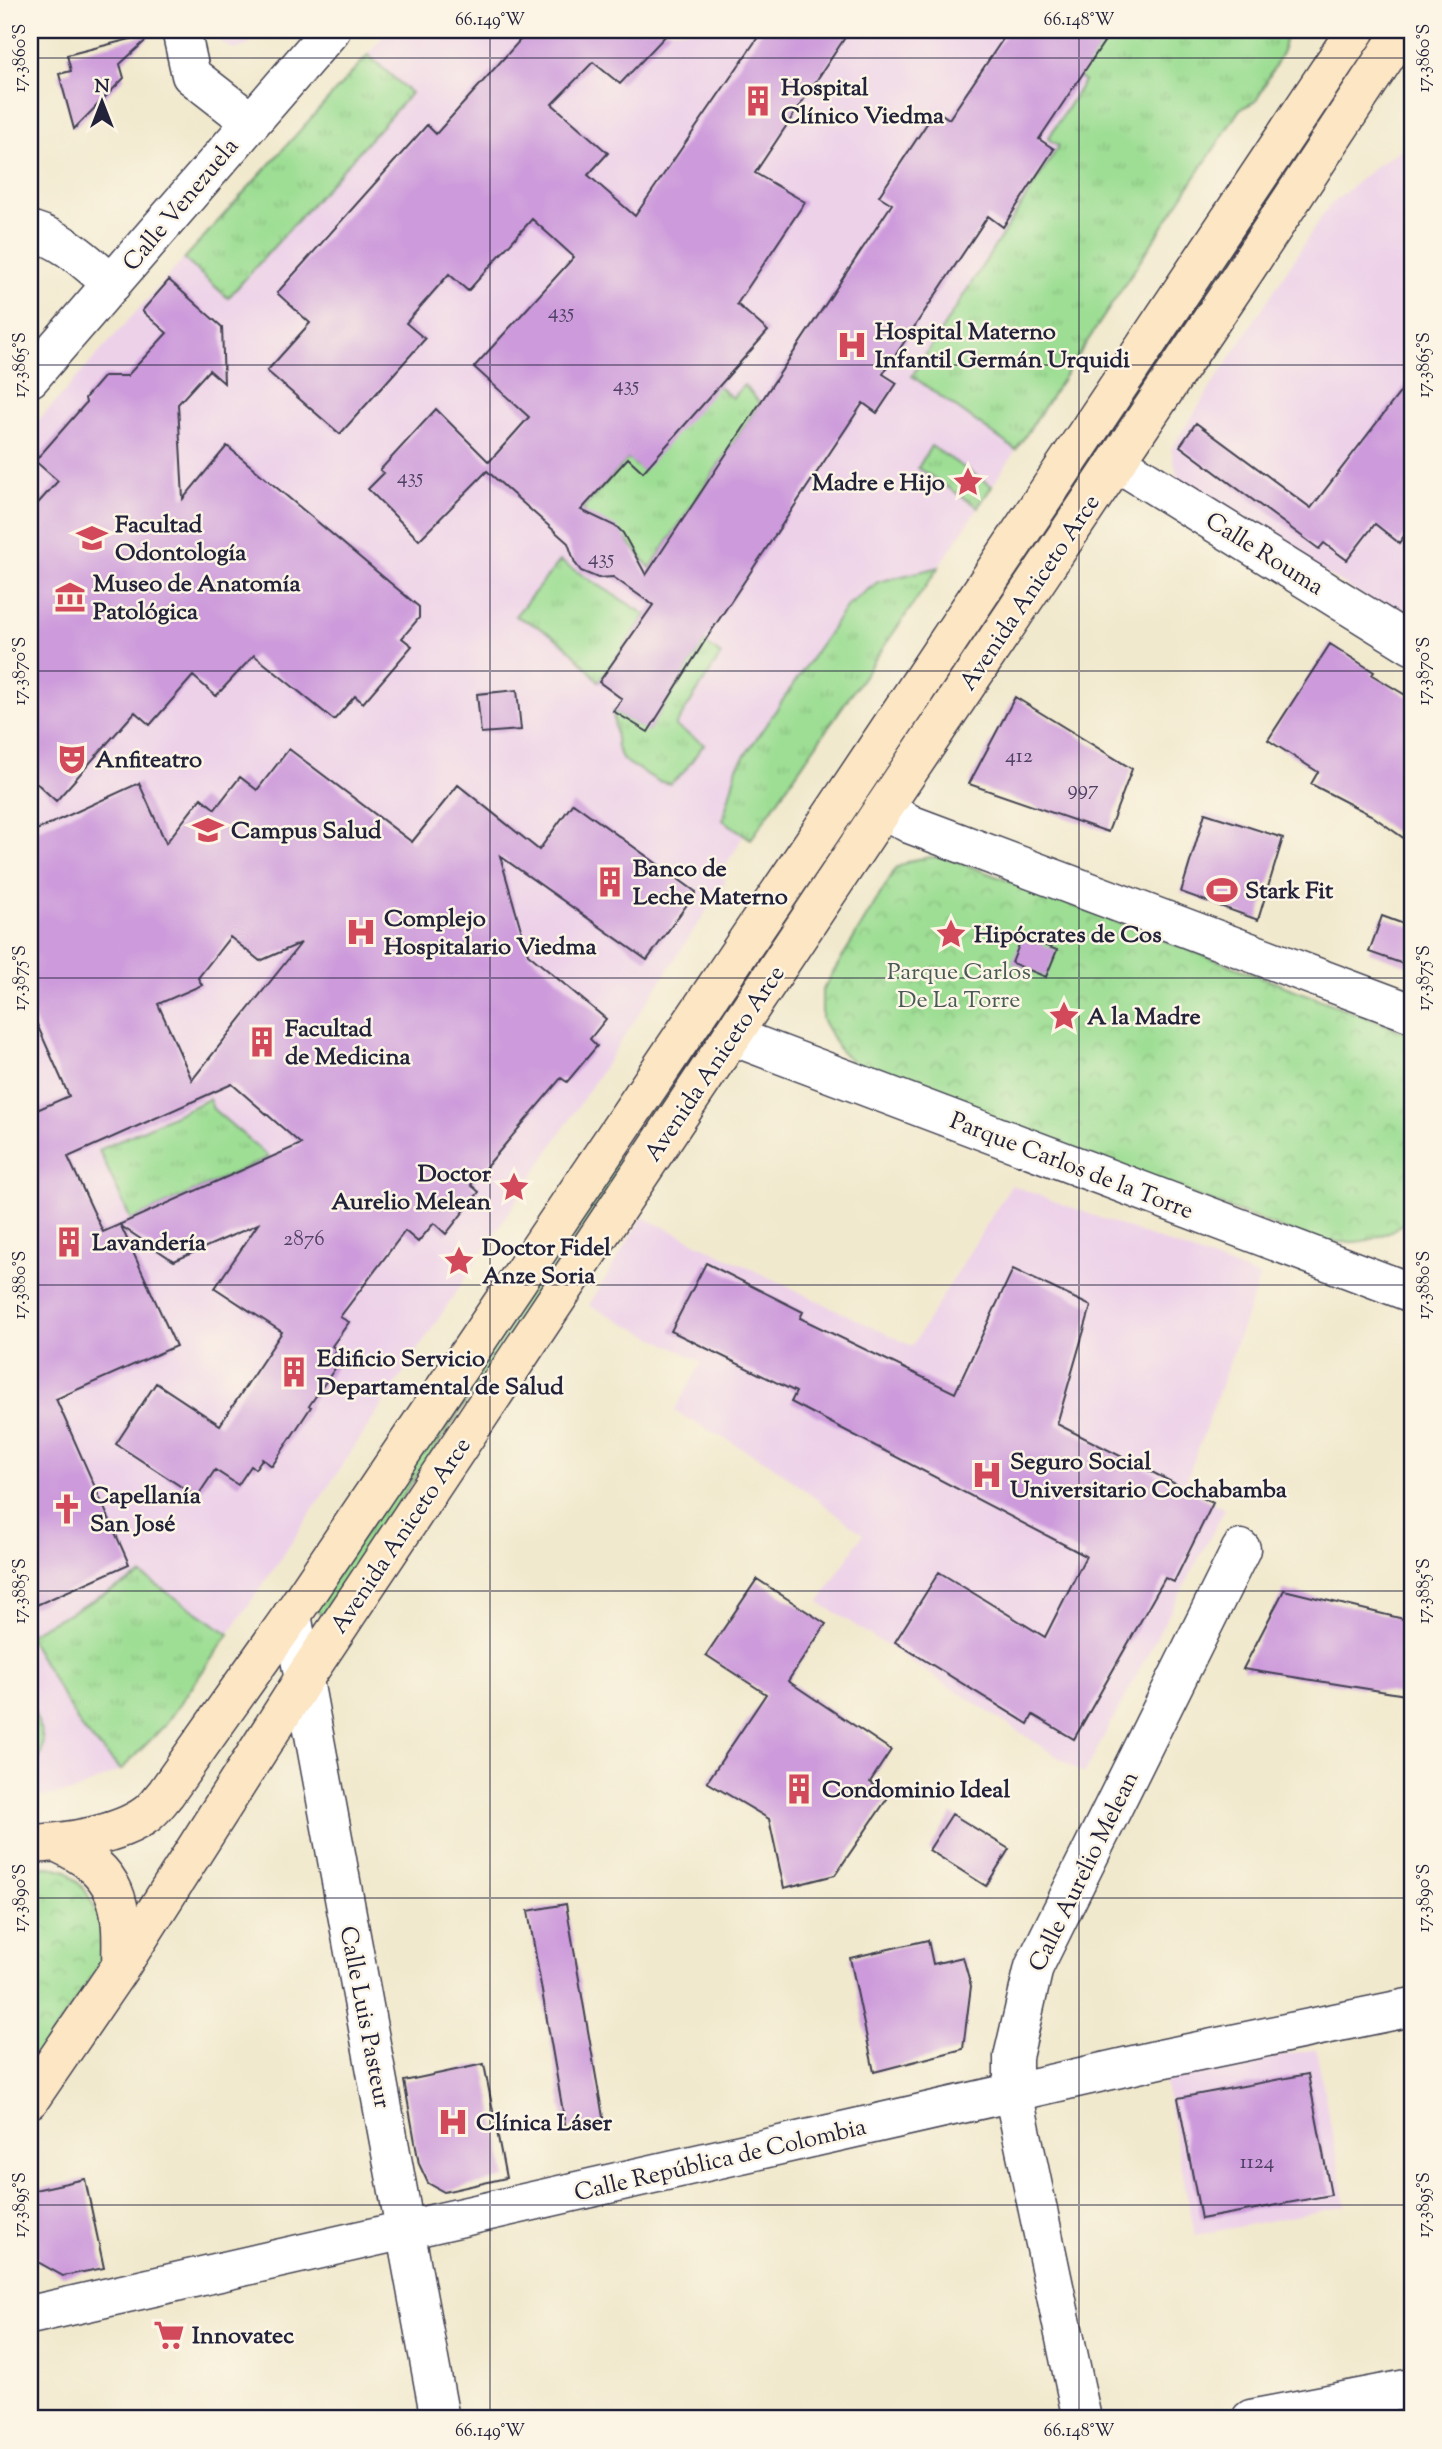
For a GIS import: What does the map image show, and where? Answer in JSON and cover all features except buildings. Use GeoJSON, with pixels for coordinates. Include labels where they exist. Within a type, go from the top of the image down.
{"type":"FeatureCollection","features":[{"type":"Feature","properties":{"kind":"main road","name":"Avenida Aniceto Arce"},"geometry":{"type":"LineString","coordinates":[[44,1843],[130,1824],[149,1813],[166,1793],[292,1615],[838,806],[1356,30]]}},
{"type":"Feature","properties":{"kind":"main road","name":"Avenida Aniceto Arce"},"geometry":{"type":"LineString","coordinates":[[30,2099],[121,1966],[303,1680],[1400,35]]}},
{"type":"Feature","properties":{"kind":"main road"},"geometry":{"type":"LineString","coordinates":[[44,1843],[81,1854],[103,1873],[116,1895],[122,1927],[121,1966]]}},
{"type":"Feature","properties":{"kind":"street"},"geometry":{"type":"LineString","coordinates":[[181,30],[191,75],[250,121]]}},
{"type":"Feature","properties":{"kind":"street","name":"Calle Venezuela"},"geometry":{"type":"LineString","coordinates":[[30,378],[331,30]]}},
{"type":"Feature","properties":{"kind":"street"},"geometry":{"type":"LineString","coordinates":[[30,230],[65,244],[112,285]]}},
{"type":"Feature","properties":{"kind":"street","name":"Calle Rouma"},"geometry":{"type":"LineString","coordinates":[[1117,462],[1412,645]]}},
{"type":"Feature","properties":{"kind":"street"},"geometry":{"type":"LineString","coordinates":[[883,809],[925,830],[1412,1013]]}},
{"type":"Feature","properties":{"kind":"street","name":"Parque Carlos de la Torre"},"geometry":{"type":"LineString","coordinates":[[732,1036],[1412,1293]]}},
{"type":"Feature","properties":{"kind":"street","name":"Calle Aurelio Melean"},"geometry":{"type":"LineString","coordinates":[[1082,2419],[1013,2092],[1013,2057],[1034,1967],[1241,1549]]}},
{"type":"Feature","properties":{"kind":"street","name":"Calle Luis Pasteur"},"geometry":{"type":"LineString","coordinates":[[292,1615],[440,2419]]}},
{"type":"Feature","properties":{"kind":"street","name":"Calle República de Colombia"},"geometry":{"type":"LineString","coordinates":[[30,2315],[1174,2056],[1412,2007]]}},
{"type":"Feature","properties":{"kind":"street"},"geometry":{"type":"LineString","coordinates":[[1251,2419],[1412,2388]]}},
{"type":"Feature","properties":{"kind":"shaded area"},"geometry":{"type":"Polygon","coordinates":[[[215,30],[262,30],[247,46],[235,50],[222,43],[215,30]]]}},
{"type":"Feature","properties":{"kind":"shaded area","name":"Complejo Hospitalario Viedma"},"geometry":{"type":"Polygon","coordinates":[[[389,30],[1017,30],[1084,81],[1048,138],[1059,146],[912,376],[1016,450],[939,567],[751,839],[744,835],[722,872],[725,883],[280,1560],[164,1726],[121,1770],[73,1792],[30,1799],[30,430],[389,30]]]}},
{"type":"Feature","properties":{"kind":"shaded area"},"geometry":{"type":"Polygon","coordinates":[[[1412,142],[1412,627],[1179,482],[1171,449],[1328,207],[1376,166],[1412,142]]]}},
{"type":"Feature","properties":{"kind":"shaded area","name":"Seguro Social Universitario Cochabamba"},"geometry":{"type":"Polygon","coordinates":[[[1011,1185],[1260,1277],[1184,1488],[1225,1509],[1084,1774],[819,1602],[863,1534],[769,1463],[674,1411],[702,1362],[589,1305],[643,1217],[912,1346],[1011,1185]]]}},
{"type":"Feature","properties":{"kind":"shaded area"},"geometry":{"type":"Polygon","coordinates":[[[1316,2049],[1346,2206],[1195,2235],[1164,2079],[1316,2049]]]}},
{"type":"Feature","properties":{"kind":"green space"},"geometry":{"type":"Polygon","coordinates":[[[1017,30],[1287,30],[1283,51],[1256,101],[1240,109],[1016,450],[912,376],[1059,146],[1048,139],[1084,81],[1017,30]]]}},
{"type":"Feature","properties":{"kind":"green space"},"geometry":{"type":"Polygon","coordinates":[[[1366,45],[1375,50],[323,1615],[314,1609],[1366,45]]]}},
{"type":"Feature","properties":{"kind":"green space"},"geometry":{"type":"Polygon","coordinates":[[[368,55],[411,93],[228,298],[184,259],[368,55]]]}},
{"type":"Feature","properties":{"kind":"green space"},"geometry":{"type":"Polygon","coordinates":[[[704,373],[732,398],[744,385],[760,403],[650,568],[627,540],[593,523],[583,509],[628,458],[643,471],[704,373]]]}},
{"type":"Feature","properties":{"kind":"green space"},"geometry":{"type":"Polygon","coordinates":[[[931,446],[992,486],[978,507],[918,468],[931,446]]]}},
{"type":"Feature","properties":{"kind":"green space"},"geometry":{"type":"Polygon","coordinates":[[[560,561],[646,615],[599,682],[580,660],[552,635],[515,616],[560,561]]]}},
{"type":"Feature","properties":{"kind":"green space"},"geometry":{"type":"Polygon","coordinates":[[[939,567],[751,839],[723,820],[737,767],[847,606],[878,582],[939,567]]]}},
{"type":"Feature","properties":{"kind":"green space"},"geometry":{"type":"Polygon","coordinates":[[[704,642],[721,655],[675,726],[704,744],[683,773],[670,784],[658,781],[623,760],[617,748],[613,711],[648,731],[704,642]]]}},
{"type":"Feature","properties":{"kind":"green space","name":"Parque Carlos De La Torre"},"geometry":{"type":"Polygon","coordinates":[[[948,858],[1403,1031],[1412,1038],[1412,1218],[1386,1234],[1364,1241],[1310,1239],[865,1071],[840,1051],[822,1019],[822,991],[896,868],[912,860],[948,858]]]}},
{"type":"Feature","properties":{"kind":"green space"},"geometry":{"type":"Polygon","coordinates":[[[209,1099],[213,1109],[269,1157],[131,1220],[99,1150],[209,1099]]]}},
{"type":"Feature","properties":{"kind":"green space"},"geometry":{"type":"Polygon","coordinates":[[[142,1575],[229,1634],[164,1726],[121,1770],[82,1729],[30,1640],[30,1633],[142,1575]]]}},
{"type":"Feature","properties":{"kind":"green space"},"geometry":{"type":"Polygon","coordinates":[[[30,1703],[41,1730],[43,1747],[37,1764],[30,1772],[30,1703]]]}},
{"type":"Feature","properties":{"kind":"green space"},"geometry":{"type":"Polygon","coordinates":[[[51,1867],[67,1871],[85,1890],[98,1913],[104,1940],[101,1963],[30,2068],[30,1868],[51,1867]]]}},
{"type":"Feature","properties":{"kind":"place","name":"Hospital Clínico Viedma"},"geometry":{"type":"Point","coordinates":[758,101]}},
{"type":"Feature","properties":{"kind":"place","name":"Hospital Materno Infantil Germán Urquidi"},"geometry":{"type":"Point","coordinates":[852,345]}},
{"type":"Feature","properties":{"kind":"place","name":"Madre e Hijo"},"geometry":{"type":"Point","coordinates":[968,482]}},
{"type":"Feature","properties":{"kind":"place","name":"Facultad Odontología"},"geometry":{"type":"Point","coordinates":[92,538]}},
{"type":"Feature","properties":{"kind":"place","name":"Museo de Anatomía Patológica"},"geometry":{"type":"Point","coordinates":[70,597]}},
{"type":"Feature","properties":{"kind":"place","name":"Anfiteatro"},"geometry":{"type":"Point","coordinates":[72,759]}},
{"type":"Feature","properties":{"kind":"place","name":"Campus Salud"},"geometry":{"type":"Point","coordinates":[208,830]}},
{"type":"Feature","properties":{"kind":"place","name":"Banco de Leche Materno"},"geometry":{"type":"Point","coordinates":[610,882]}},
{"type":"Feature","properties":{"kind":"place","name":"Stark Fit"},"geometry":{"type":"Point","coordinates":[1222,890]}},
{"type":"Feature","properties":{"kind":"place","name":"Complejo Hospitalario Viedma"},"geometry":{"type":"Point","coordinates":[361,932]}},
{"type":"Feature","properties":{"kind":"place","name":"Hipócrates de Cos"},"geometry":{"type":"Point","coordinates":[951,934]}},
{"type":"Feature","properties":{"kind":"place","name":"A la Madre"},"geometry":{"type":"Point","coordinates":[1064,1016]}},
{"type":"Feature","properties":{"kind":"place","name":"Facultad de Medicina"},"geometry":{"type":"Point","coordinates":[262,1042]}},
{"type":"Feature","properties":{"kind":"place","name":"Doctor Aurelio Melean"},"geometry":{"type":"Point","coordinates":[514,1187]}},
{"type":"Feature","properties":{"kind":"place","name":"Lavandería"},"geometry":{"type":"Point","coordinates":[69,1242]}},
{"type":"Feature","properties":{"kind":"place","name":"Doctor Fidel Anze Soria"},"geometry":{"type":"Point","coordinates":[459,1261]}},
{"type":"Feature","properties":{"kind":"place","name":"Edificio Servicio Departamental de Salud"},"geometry":{"type":"Point","coordinates":[294,1372]}},
{"type":"Feature","properties":{"kind":"place","name":"Seguro Social Universitario Cochabamba"},"geometry":{"type":"Point","coordinates":[987,1475]}},
{"type":"Feature","properties":{"kind":"place","name":"Capellanía San José"},"geometry":{"type":"Point","coordinates":[67,1509]}},
{"type":"Feature","properties":{"kind":"place","name":"Condominio Ideal"},"geometry":{"type":"Point","coordinates":[799,1789]}},
{"type":"Feature","properties":{"kind":"place","name":"Clínica Láser"},"geometry":{"type":"Point","coordinates":[453,2122]}},
{"type":"Feature","properties":{"kind":"place","name":"Innovatec"},"geometry":{"type":"Point","coordinates":[169,2335]}}]}
